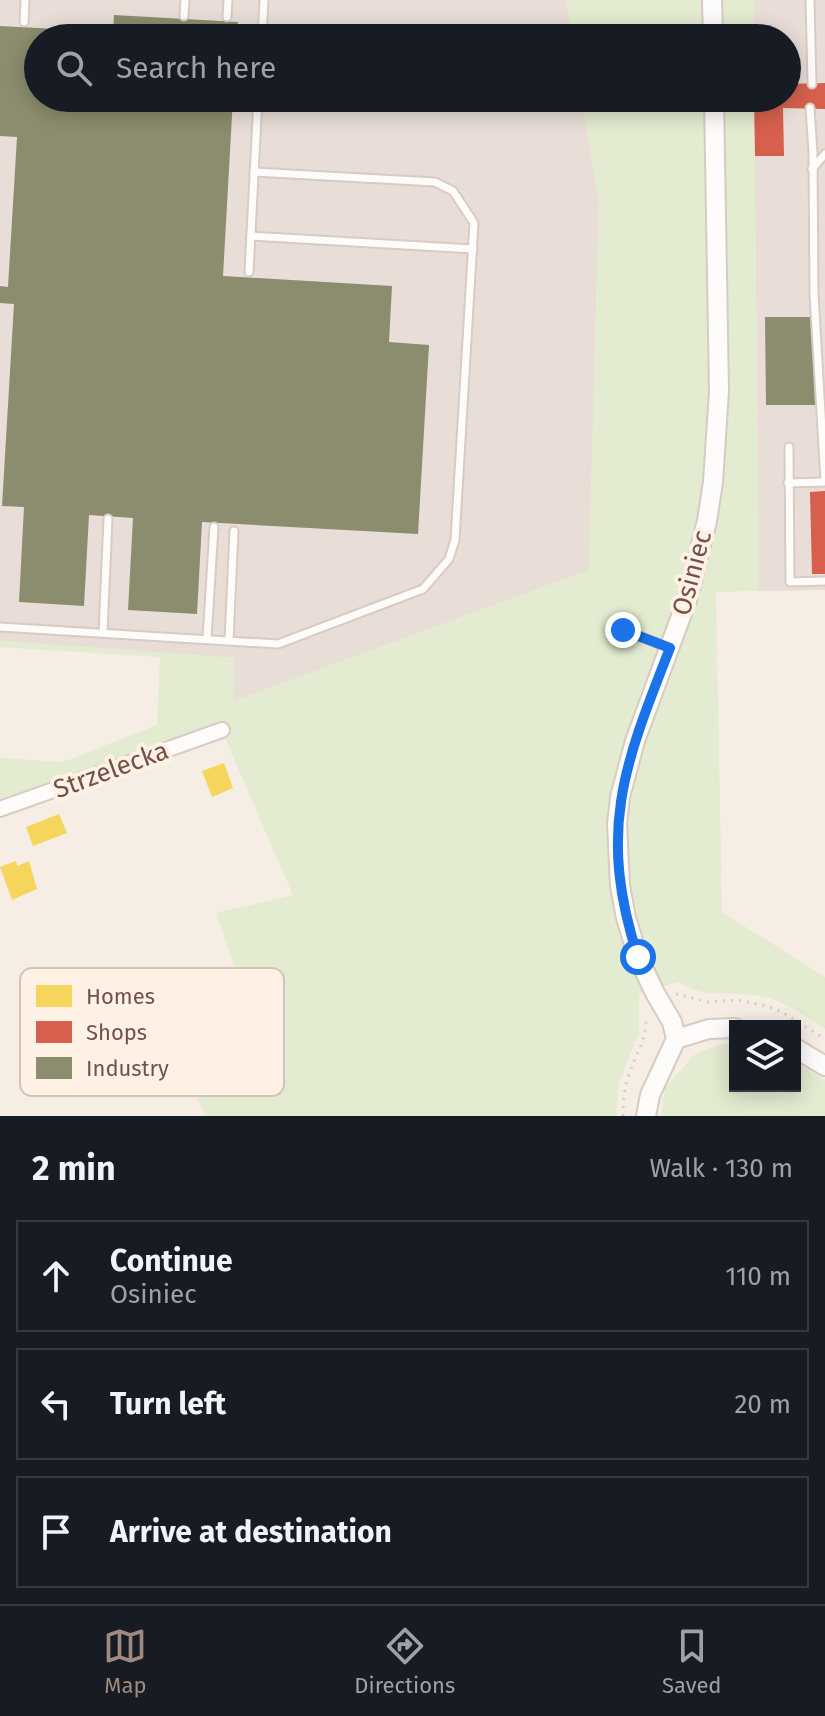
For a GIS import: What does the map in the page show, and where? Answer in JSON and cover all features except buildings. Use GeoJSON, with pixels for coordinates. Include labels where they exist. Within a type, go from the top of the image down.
{"type":"FeatureCollection","features":[{"type":"Feature","properties":{"kind":"street"},"geometry":{"type":"LineString","coordinates":[[712,0],[713,24]]}},
{"type":"Feature","properties":{"kind":"street","name":"Osiniec"},"geometry":{"type":"LineString","coordinates":[[676,1039],[672,1022],[638,957],[626,918],[617,852],[617,824],[626,769],[687,600],[707,521],[717,444],[719,391],[714,112]]}},
{"type":"Feature","properties":{"kind":"street","name":"Strzelecka"},"geometry":{"type":"LineString","coordinates":[[0,809],[222,730]]}},
{"type":"Feature","properties":{"kind":"street"},"geometry":{"type":"LineString","coordinates":[[646,1116],[653,1085],[676,1039],[709,1029],[729,1028]]}},
{"type":"Feature","properties":{"kind":"street"},"geometry":{"type":"LineString","coordinates":[[801,1052],[825,1066]]}},
{"type":"Feature","properties":{"kind":"lane"},"geometry":{"type":"LineString","coordinates":[[24,22],[25,0]]}},
{"type":"Feature","properties":{"kind":"lane"},"geometry":{"type":"LineString","coordinates":[[184,16],[185,0]]}},
{"type":"Feature","properties":{"kind":"lane"},"geometry":{"type":"LineString","coordinates":[[227,17],[228,0]]}},
{"type":"Feature","properties":{"kind":"lane"},"geometry":{"type":"LineString","coordinates":[[263,24],[264,0]]}},
{"type":"Feature","properties":{"kind":"lane"},"geometry":{"type":"LineString","coordinates":[[810,0],[812,84]]}},
{"type":"Feature","properties":{"kind":"lane"},"geometry":{"type":"LineString","coordinates":[[788,483],[825,482],[814,294],[810,108]]}},
{"type":"Feature","properties":{"kind":"lane"},"geometry":{"type":"LineString","coordinates":[[249,272],[257,112]]}},
{"type":"Feature","properties":{"kind":"lane"},"geometry":{"type":"LineString","coordinates":[[812,169],[825,154]]}},
{"type":"Feature","properties":{"kind":"lane"},"geometry":{"type":"LineString","coordinates":[[0,627],[278,644],[423,589],[449,559],[455,540],[474,223],[453,191],[435,182],[254,172]]}},
{"type":"Feature","properties":{"kind":"lane"},"geometry":{"type":"LineString","coordinates":[[251,236],[473,249]]}},
{"type":"Feature","properties":{"kind":"lane"},"geometry":{"type":"LineString","coordinates":[[789,447],[790,582],[825,581]]}},
{"type":"Feature","properties":{"kind":"lane"},"geometry":{"type":"LineString","coordinates":[[103,633],[108,519]]}},
{"type":"Feature","properties":{"kind":"lane"},"geometry":{"type":"LineString","coordinates":[[207,639],[214,527]]}},
{"type":"Feature","properties":{"kind":"lane"},"geometry":{"type":"LineString","coordinates":[[229,640],[234,531]]}},
{"type":"Feature","properties":{"kind":"lane"},"geometry":{"type":"LineString","coordinates":[[623,630],[670,648]]}},
{"type":"Feature","properties":{"kind":"shaded area"},"geometry":{"type":"Polygon","coordinates":[[[0,0],[566,0],[570,24],[24,24],[24,112],[584,112],[599,202],[589,570],[232,702],[234,658],[0,641],[0,0]]]}},
{"type":"Feature","properties":{"kind":"shaded area"},"geometry":{"type":"Polygon","coordinates":[[[754,0],[825,0],[825,590],[759,591],[754,112],[801,112],[801,24],[754,24],[754,0]]]}},
{"type":"Feature","properties":{"kind":"green space"},"geometry":{"type":"Polygon","coordinates":[[[566,0],[754,0],[754,24],[570,24],[566,0]]]}},
{"type":"Feature","properties":{"kind":"green space"},"geometry":{"type":"Polygon","coordinates":[[[584,112],[754,112],[759,591],[716,592],[722,912],[825,977],[825,1029],[772,999],[709,993],[679,982],[643,992],[639,996],[639,1033],[619,1082],[616,1116],[205,1116],[197,1096],[284,1096],[284,968],[235,968],[216,913],[293,895],[222,731],[0,809],[0,758],[63,762],[157,725],[160,657],[0,647],[0,641],[235,658],[233,701],[589,570],[599,202],[584,112]]]}},
{"type":"Feature","properties":{"kind":"green space"},"geometry":{"type":"Polygon","coordinates":[[[729,1044],[729,1092],[801,1092],[801,1066],[825,1080],[825,1116],[661,1116],[665,1088],[695,1054],[729,1044]]]}},
{"type":"Feature","properties":{"kind":"route"},"geometry":{"type":"LineString","coordinates":[[623,630],[670,648],[626,769],[617,824],[620,886],[638,957]]}}]}
